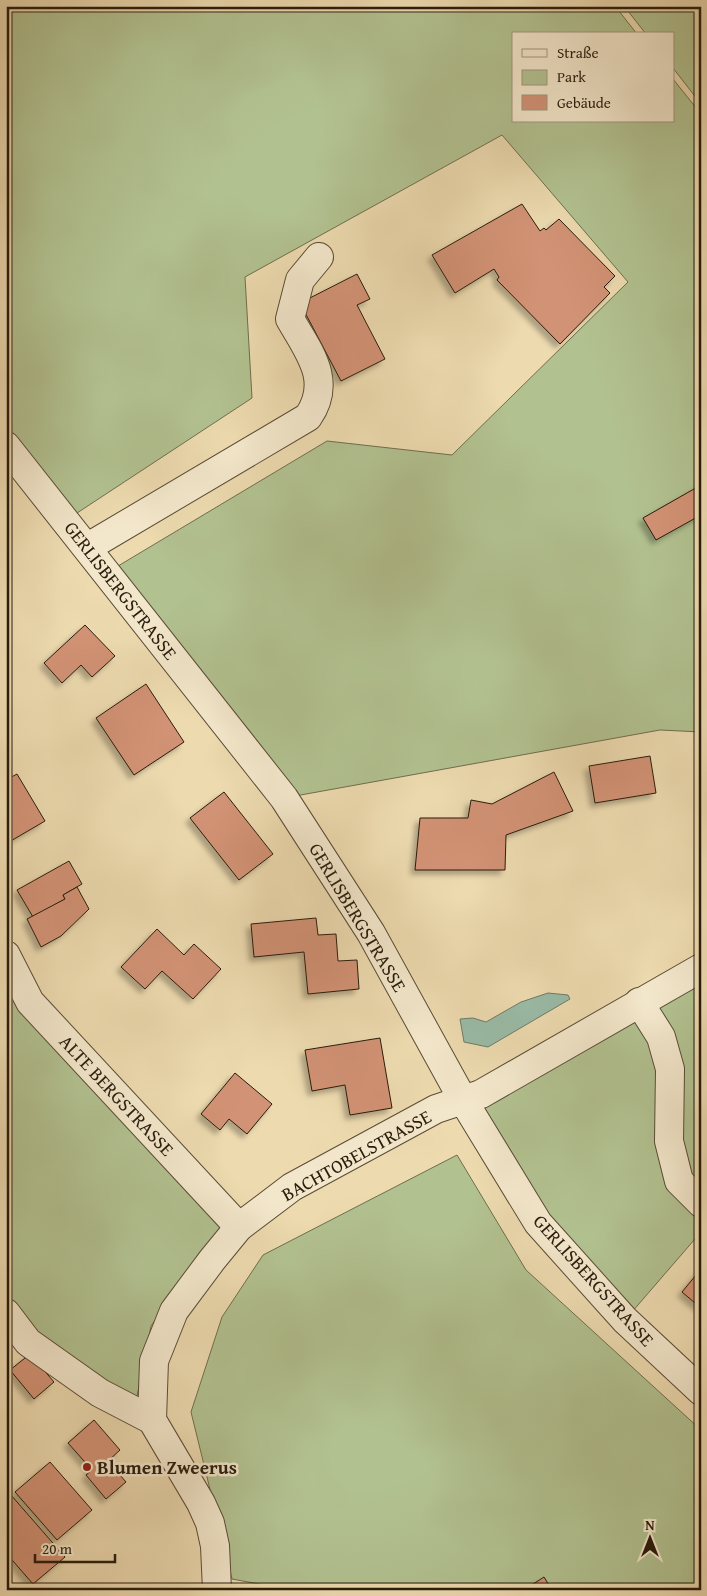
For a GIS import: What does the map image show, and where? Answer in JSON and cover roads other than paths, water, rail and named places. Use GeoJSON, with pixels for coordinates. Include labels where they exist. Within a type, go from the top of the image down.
{"type":"FeatureCollection","features":[{"type":"Feature","properties":{"kind":"street"},"geometry":{"type":"LineString","coordinates":[[88,547],[308,418],[318,403],[317,368],[290,319],[300,280],[319,257]]}},
{"type":"Feature","properties":{"kind":"street","name":"GERLISBERGSTRASSE"},"geometry":{"type":"LineString","coordinates":[[6,446],[88,547],[284,798],[372,933],[462,1100],[538,1223],[625,1320],[701,1391]]}},
{"type":"Feature","properties":{"kind":"street","name":"ALTE BERGSTRASSE"},"geometry":{"type":"LineString","coordinates":[[6,955],[30,1002],[239,1227]]}},
{"type":"Feature","properties":{"kind":"street","name":"BACHTOBELSTRASSE"},"geometry":{"type":"LineString","coordinates":[[152,1420],[154,1362],[174,1310],[239,1227],[292,1187],[436,1109],[481,1094],[701,968]]}},
{"type":"Feature","properties":{"kind":"street"},"geometry":{"type":"LineString","coordinates":[[639,1002],[661,1037],[670,1068],[669,1141],[679,1181],[701,1203]]}},
{"type":"Feature","properties":{"kind":"street"},"geometry":{"type":"LineString","coordinates":[[6,1313],[28,1342],[100,1393],[152,1420],[201,1503],[210,1523],[214,1546],[216,1590]]}},
{"type":"Feature","properties":{"kind":"place","name":"Blumen Zweerus"},"geometry":{"type":"Point","coordinates":[87,1467]}}]}
